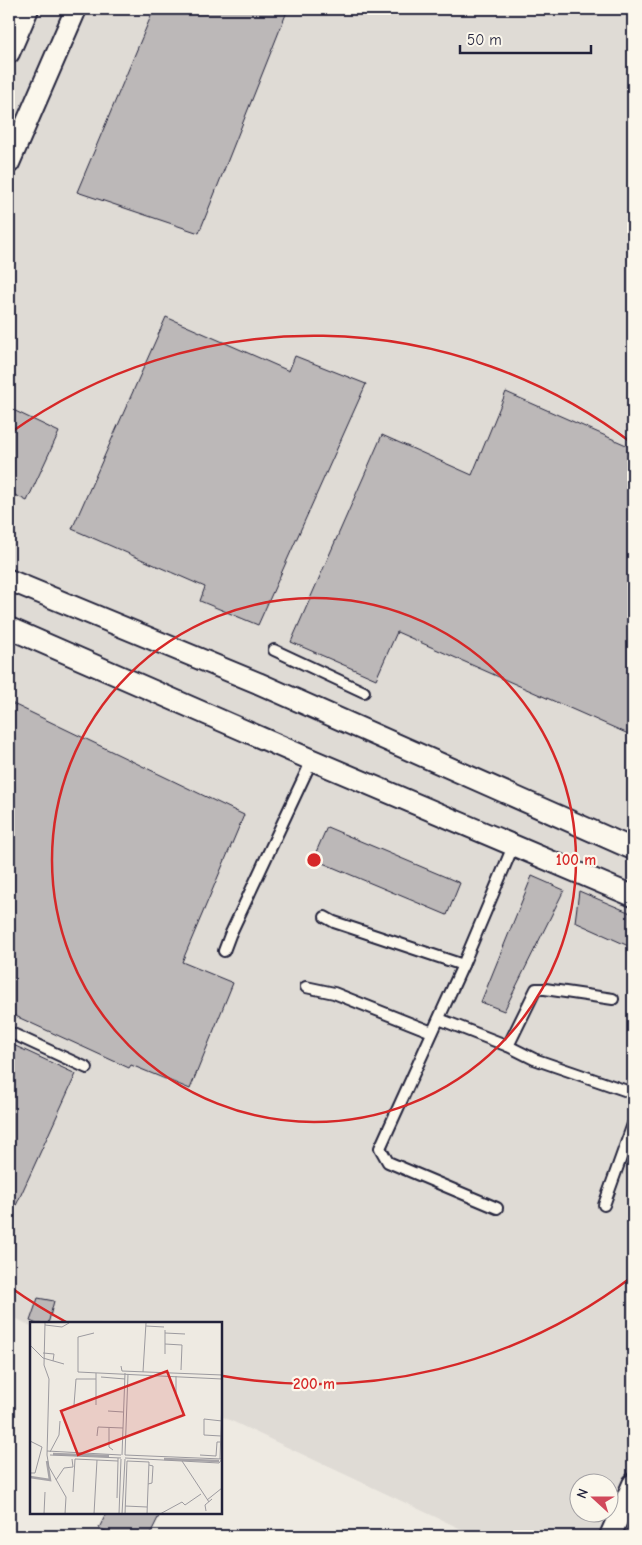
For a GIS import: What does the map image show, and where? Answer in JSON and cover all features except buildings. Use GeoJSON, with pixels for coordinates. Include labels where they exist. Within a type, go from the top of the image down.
{"type":"FeatureCollection","features":[{"type":"Feature","properties":{"kind":"street"},"geometry":{"type":"LineString","coordinates":[[9,53],[28,9]]}},
{"type":"Feature","properties":{"kind":"street"},"geometry":{"type":"LineString","coordinates":[[9,164],[76,9]]}},
{"type":"Feature","properties":{"kind":"street"},"geometry":{"type":"LineString","coordinates":[[9,580],[258,683],[633,849]]}},
{"type":"Feature","properties":{"kind":"street"},"geometry":{"type":"LineString","coordinates":[[9,628],[312,760],[633,896]]}},
{"type":"Feature","properties":{"kind":"street"},"geometry":{"type":"LineString","coordinates":[[610,1536],[633,1484]]}},
{"type":"Feature","properties":{"kind":"lane"},"geometry":{"type":"LineString","coordinates":[[274,650],[364,692]]}},
{"type":"Feature","properties":{"kind":"lane"},"geometry":{"type":"LineString","coordinates":[[224,951],[312,760]]}},
{"type":"Feature","properties":{"kind":"lane"},"geometry":{"type":"LineString","coordinates":[[497,1208],[388,1162],[380,1148],[463,965],[514,844]]}},
{"type":"Feature","properties":{"kind":"lane"},"geometry":{"type":"LineString","coordinates":[[325,917],[334,922],[463,965]]}},
{"type":"Feature","properties":{"kind":"lane"},"geometry":{"type":"LineString","coordinates":[[306,987],[334,993],[432,1032]]}},
{"type":"Feature","properties":{"kind":"lane"},"geometry":{"type":"LineString","coordinates":[[508,1046],[536,990],[545,989],[613,999]]}},
{"type":"Feature","properties":{"kind":"lane"},"geometry":{"type":"LineString","coordinates":[[439,1019],[508,1046],[534,1059],[633,1093]]}},
{"type":"Feature","properties":{"kind":"lane"},"geometry":{"type":"LineString","coordinates":[[9,1032],[87,1068]]}},
{"type":"Feature","properties":{"kind":"lane"},"geometry":{"type":"LineString","coordinates":[[604,1206],[633,1124]]}},
{"type":"Feature","properties":{"kind":"shaded area"},"geometry":{"type":"Polygon","coordinates":[[[9,9],[633,9],[633,1536],[476,1536],[222,1416],[222,1322],[30,1322],[30,1326],[9,1315],[9,9]]]}}]}
